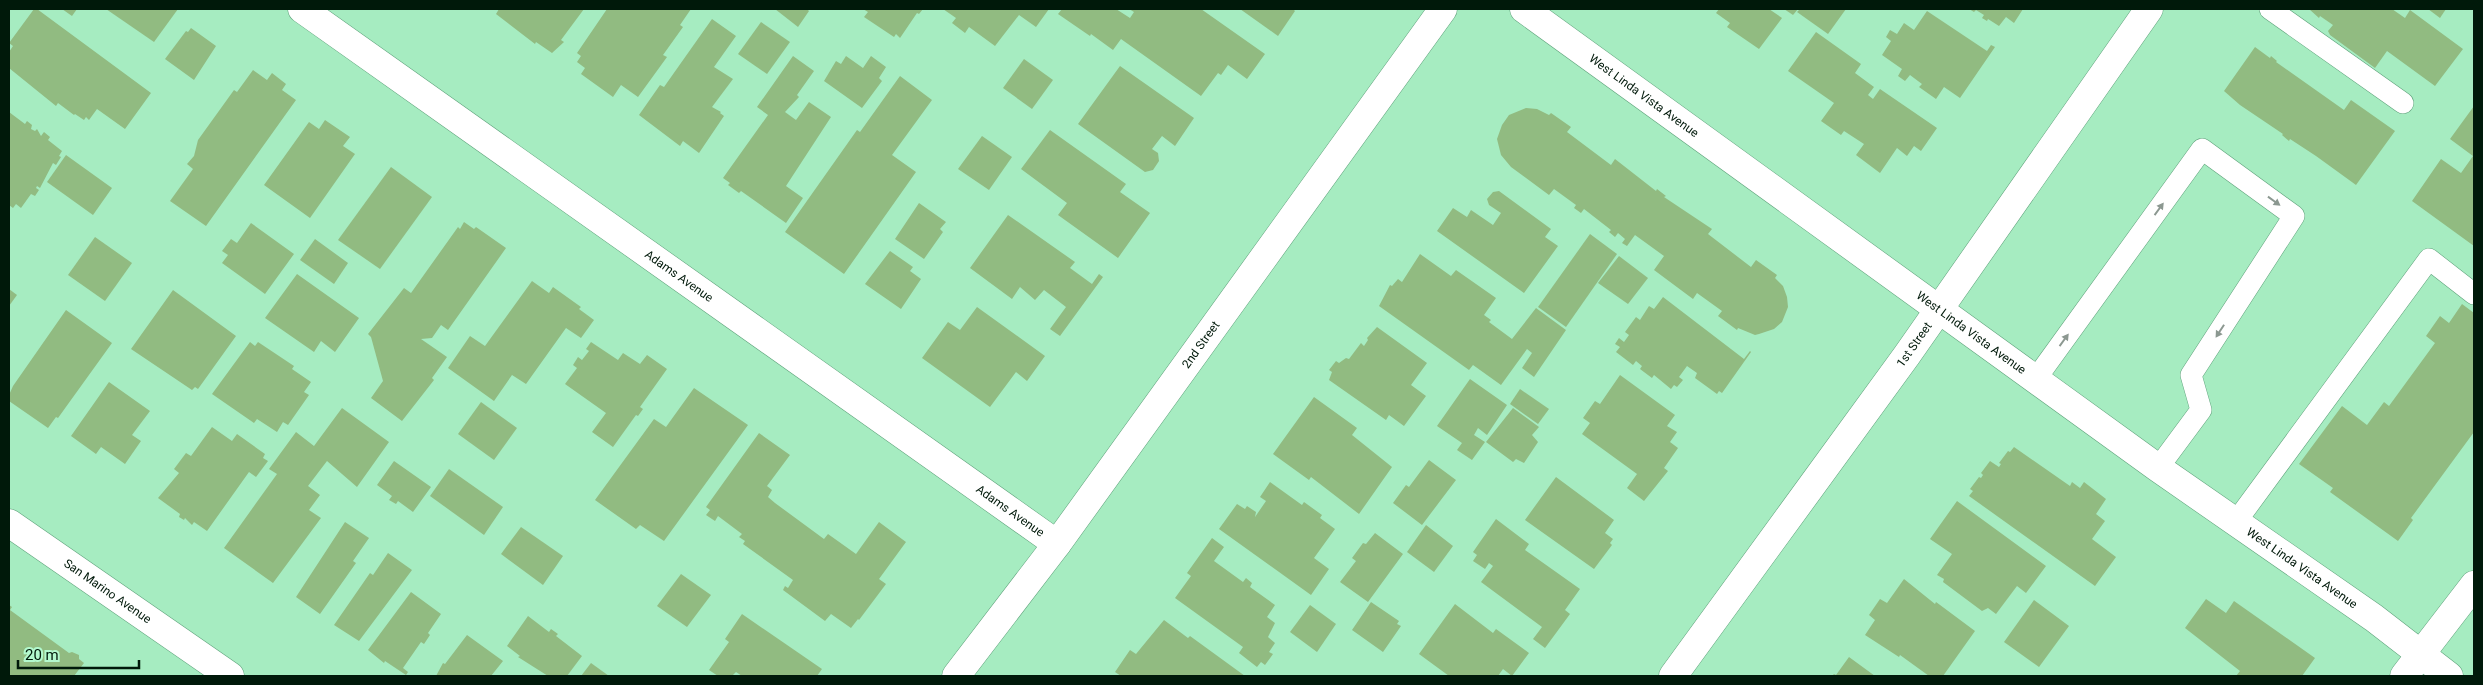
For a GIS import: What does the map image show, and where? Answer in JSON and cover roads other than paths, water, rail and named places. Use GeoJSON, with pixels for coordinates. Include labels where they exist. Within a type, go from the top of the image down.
{"type":"FeatureCollection","features":[{"type":"Feature","properties":{"kind":"street","name":"Adams Avenue"},"geometry":{"type":"LineString","coordinates":[[302,9],[1057,544]]}},
{"type":"Feature","properties":{"kind":"street","name":"2nd Street"},"geometry":{"type":"LineString","coordinates":[[956,676],[1057,544],[1443,9]]}},
{"type":"Feature","properties":{"kind":"street","name":"West Linda Vista Avenue"},"geometry":{"type":"LineString","coordinates":[[1524,9],[2035,380],[2235,523],[2374,618],[2449,676]]}},
{"type":"Feature","properties":{"kind":"street","name":"1st Street"},"geometry":{"type":"LineString","coordinates":[[1673,676],[1938,310],[2149,9]]}},
{"type":"Feature","properties":{"kind":"street","name":"San Marino Avenue"},"geometry":{"type":"LineString","coordinates":[[9,523],[230,676]]}},
{"type":"Feature","properties":{"kind":"street"},"geometry":{"type":"LineString","coordinates":[[2404,676],[2474,584]]}},
{"type":"Feature","properties":{"kind":"lane"},"geometry":{"type":"LineString","coordinates":[[2270,9],[2403,103]]}},
{"type":"Feature","properties":{"kind":"lane"},"geometry":{"type":"LineString","coordinates":[[2035,380],[2202,149],[2294,216],[2191,375],[2201,410],[2158,468]]}},
{"type":"Feature","properties":{"kind":"lane"},"geometry":{"type":"LineString","coordinates":[[2235,523],[2429,259],[2474,294]]}}]}
